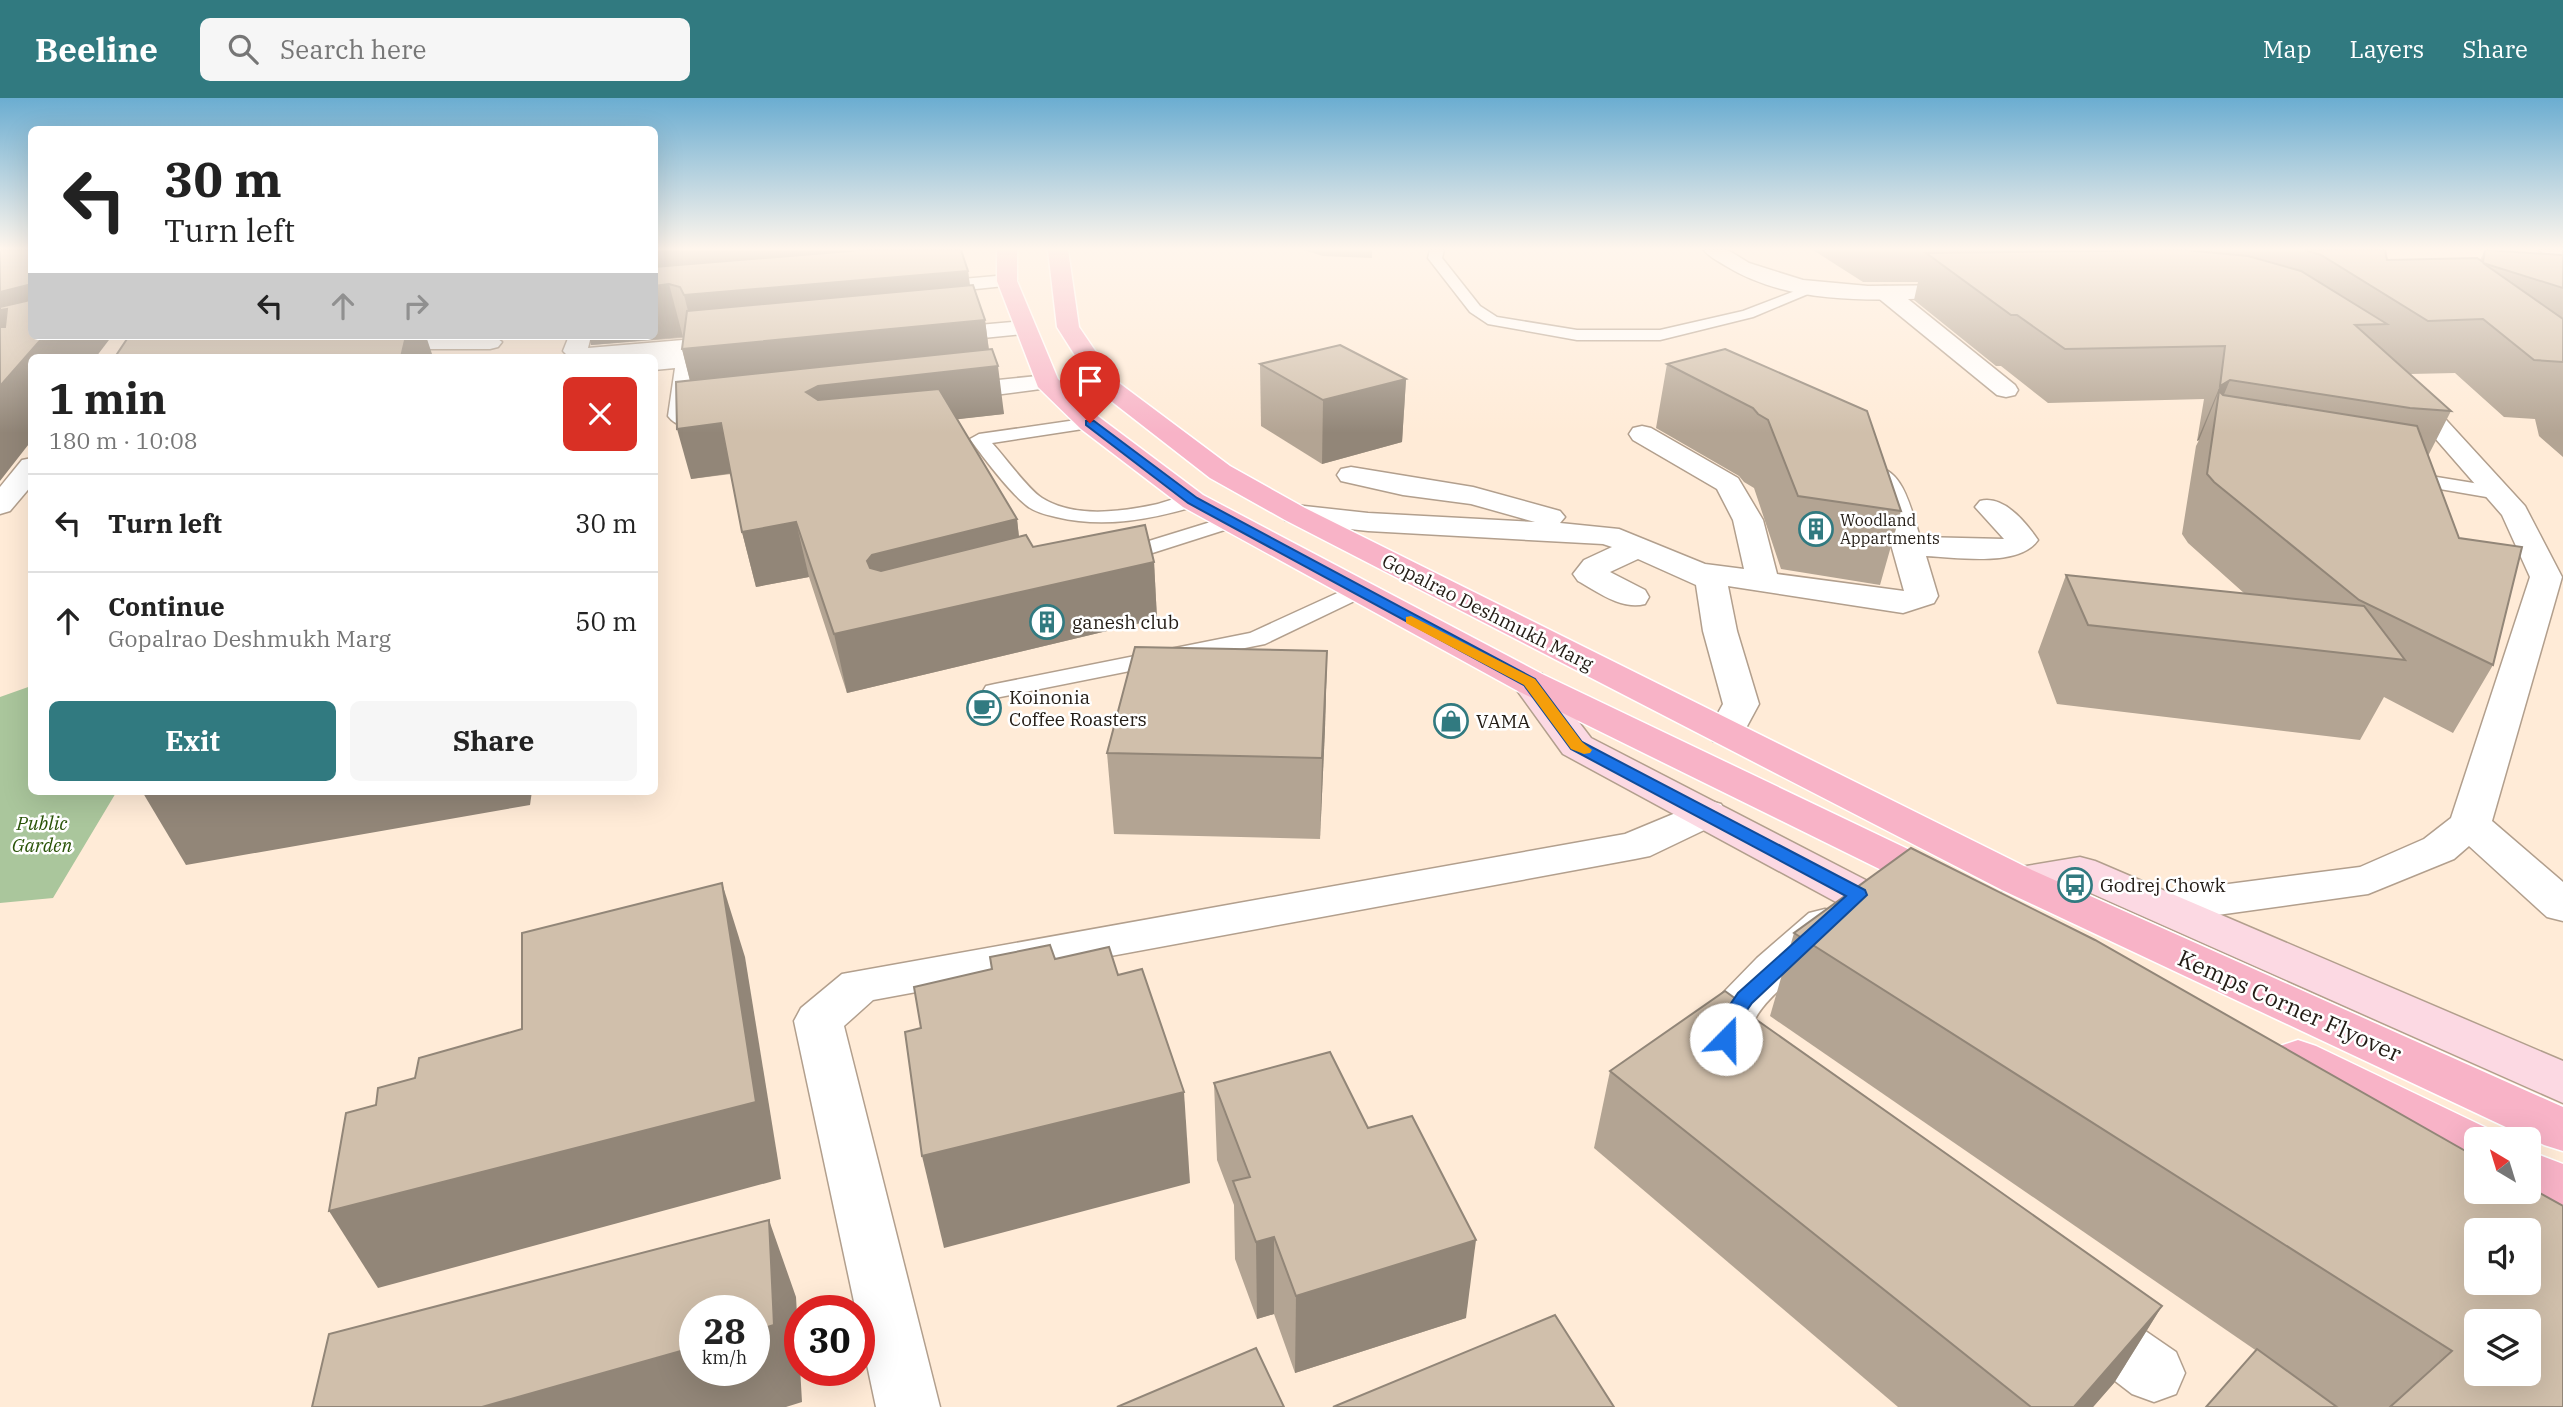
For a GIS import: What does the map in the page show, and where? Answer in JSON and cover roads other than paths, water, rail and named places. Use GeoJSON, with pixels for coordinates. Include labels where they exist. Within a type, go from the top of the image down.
{"type":"FeatureCollection","features":[{"type":"Feature","properties":{"kind":"main road"},"geometry":{"type":"LineString","coordinates":[[1019,311],[1046,382],[1090,423],[1193,500],[1529,682],[1577,746],[1931,933]]}},
{"type":"Feature","properties":{"kind":"main road","name":"Gopalrao Deshmukh Marg"},"geometry":{"type":"LineString","coordinates":[[1066,311],[1068,327],[1106,385],[1220,472],[1295,514],[2017,880],[2080,871],[2157,924]]}},
{"type":"Feature","properties":{"kind":"main road","name":"Kemps Corner Flyover"},"geometry":{"type":"LineString","coordinates":[[1529,682],[2190,1006]]}},
{"type":"Feature","properties":{"kind":"main road"},"geometry":{"type":"LineString","coordinates":[[2157,924],[2563,1083]]}},
{"type":"Feature","properties":{"kind":"main road","name":"Kemps Corner Flyover"},"geometry":{"type":"LineString","coordinates":[[2157,924],[2563,1130]]}},
{"type":"Feature","properties":{"kind":"main road"},"geometry":{"type":"LineString","coordinates":[[2264,1042],[2464,1141]]}},
{"type":"Feature","properties":{"kind":"main road"},"geometry":{"type":"LineString","coordinates":[[2541,1179],[2563,1190]]}},
{"type":"Feature","properties":{"kind":"street"},"geometry":{"type":"LineString","coordinates":[[982,311],[983,318],[913,332],[1025,328]]}},
{"type":"Feature","properties":{"kind":"street"},"geometry":{"type":"LineString","coordinates":[[1909,311],[2006,390]]}},
{"type":"Feature","properties":{"kind":"street"},"geometry":{"type":"LineString","coordinates":[[352,342],[433,340],[489,343]]}},
{"type":"Feature","properties":{"kind":"street"},"geometry":{"type":"LineString","coordinates":[[579,340],[575,351],[582,354]]}},
{"type":"Feature","properties":{"kind":"street"},"geometry":{"type":"LineString","coordinates":[[609,354],[735,349],[658,363]]}},
{"type":"Feature","properties":{"kind":"street"},"geometry":{"type":"LineString","coordinates":[[688,359],[681,416],[692,421],[722,419]]}},
{"type":"Feature","properties":{"kind":"street"},"geometry":{"type":"LineString","coordinates":[[2157,924],[2368,880],[2454,837],[2546,577],[2515,512],[2404,390],[2382,374]]}},
{"type":"Feature","properties":{"kind":"street"},"geometry":{"type":"LineString","coordinates":[[928,396],[1046,382]]}},
{"type":"Feature","properties":{"kind":"street"},"geometry":{"type":"LineString","coordinates":[[1642,434],[1728,484],[1748,520],[1763,582]]}},
{"type":"Feature","properties":{"kind":"street"},"geometry":{"type":"LineString","coordinates":[[1351,475],[1501,502],[1608,535],[1698,572],[1903,603],[1915,601],[1922,596],[1891,488],[1853,460]]}},
{"type":"Feature","properties":{"kind":"street"},"geometry":{"type":"LineString","coordinates":[[0,505],[28,471]]}},
{"type":"Feature","properties":{"kind":"street"},"geometry":{"type":"LineString","coordinates":[[1907,546],[2000,549],[2014,546],[2023,540],[1990,507]]}},
{"type":"Feature","properties":{"kind":"street"},"geometry":{"type":"LineString","coordinates":[[1295,514],[1382,522],[1608,535]]}},
{"type":"Feature","properties":{"kind":"street"},"geometry":{"type":"LineString","coordinates":[[1633,597],[1589,574],[1595,567],[1638,547]]}},
{"type":"Feature","properties":{"kind":"street"},"geometry":{"type":"LineString","coordinates":[[1698,572],[1711,582],[1720,631],[1741,704],[1726,733]]}},
{"type":"Feature","properties":{"kind":"street"},"geometry":{"type":"LineString","coordinates":[[908,1407],[818,1020],[859,986],[1634,846],[1707,813]]}},
{"type":"Feature","properties":{"kind":"street"},"geometry":{"type":"LineString","coordinates":[[2454,837],[2563,906]]}},
{"type":"Feature","properties":{"kind":"street"},"geometry":{"type":"LineString","coordinates":[[1763,1086],[1734,1059],[1726,1039],[1731,1018],[1745,998],[1858,895]]}},
{"type":"Feature","properties":{"kind":"street"},"geometry":{"type":"LineString","coordinates":[[2056,1301],[2154,1373]]}},
{"type":"Feature","properties":{"kind":"lane"},"geometry":{"type":"LineString","coordinates":[[1478,311],[1493,321],[1577,335],[1660,335],[1756,311]]}},
{"type":"Feature","properties":{"kind":"lane"},"geometry":{"type":"LineString","coordinates":[[1090,423],[976,437],[1034,502],[1045,508],[1095,519],[1160,511],[1193,500]]}},
{"type":"Feature","properties":{"kind":"lane"},"geometry":{"type":"LineString","coordinates":[[2407,502],[2392,475],[2498,493]]}},
{"type":"Feature","properties":{"kind":"lane"},"geometry":{"type":"LineString","coordinates":[[1095,519],[1106,561],[1230,522]]}},
{"type":"Feature","properties":{"kind":"lane"},"geometry":{"type":"LineString","coordinates":[[995,691],[1257,639],[1357,591]]}},
{"type":"Feature","properties":{"kind":"place","name":"Woodland Appartments"},"geometry":{"type":"Point","coordinates":[1816,529]}},
{"type":"Feature","properties":{"kind":"place","name":"ganesh club"},"geometry":{"type":"Point","coordinates":[1047,622]}},
{"type":"Feature","properties":{"kind":"place","name":"Koinonia Coffee Roasters"},"geometry":{"type":"Point","coordinates":[984,708]}},
{"type":"Feature","properties":{"kind":"place","name":"VAMA"},"geometry":{"type":"Point","coordinates":[1451,721]}},
{"type":"Feature","properties":{"kind":"place","name":"Godrej Chowk"},"geometry":{"type":"Point","coordinates":[2075,885]}},
{"type":"Feature","properties":{"kind":"park label","name":"Public Garden"},"geometry":{"type":"Point","coordinates":[42,834]}}]}
